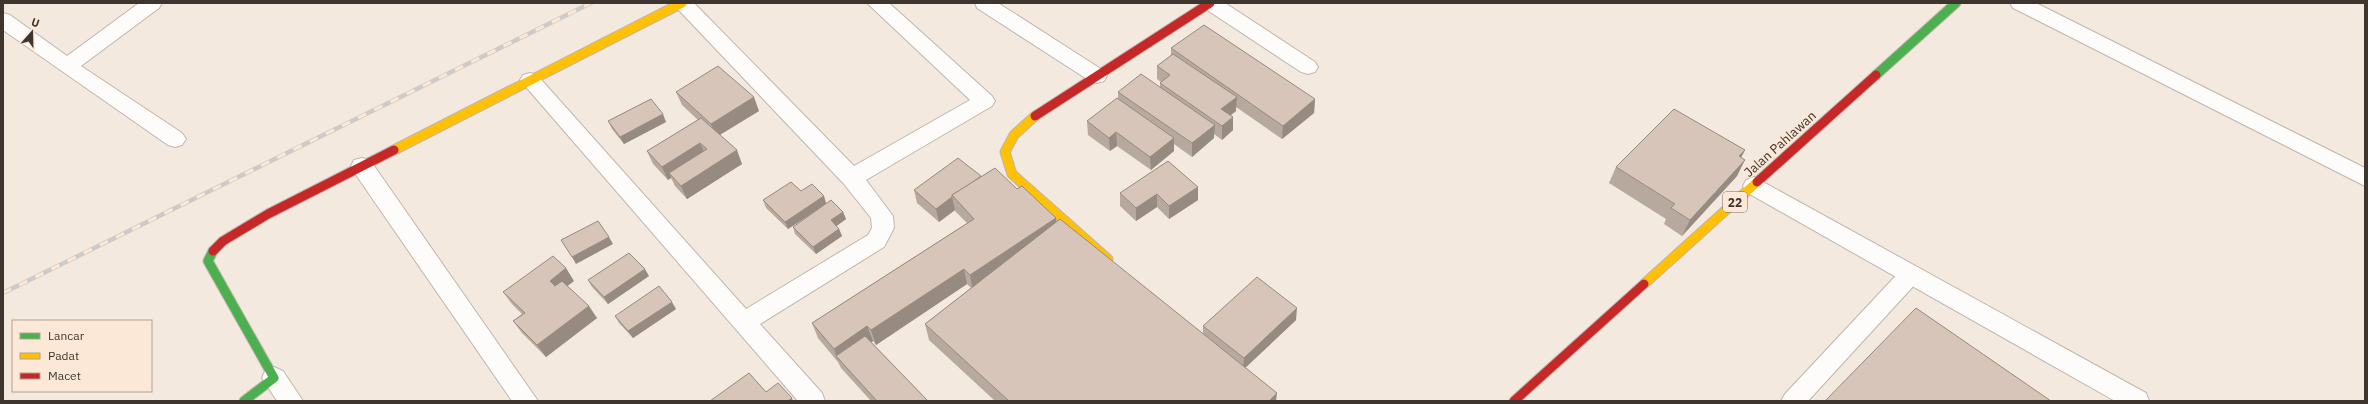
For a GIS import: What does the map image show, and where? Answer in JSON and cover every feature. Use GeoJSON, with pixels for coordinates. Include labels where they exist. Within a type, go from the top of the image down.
{"type":"FeatureCollection","features":[{"type":"Feature","properties":{"kind":"main road"},"geometry":{"type":"LineString","coordinates":[[244,401],[274,378],[208,261],[216,246],[230,235],[362,166],[682,3]]}},
{"type":"Feature","properties":{"kind":"main road"},"geometry":{"type":"LineString","coordinates":[[1117,267],[1012,174],[1005,152],[1014,134],[1030,119],[1210,3]]}},
{"type":"Feature","properties":{"kind":"main road","name":"Jalan Pahlawan"},"geometry":{"type":"LineString","coordinates":[[1514,401],[1956,3]]}},
{"type":"Feature","properties":{"kind":"street"},"geometry":{"type":"LineString","coordinates":[[67,66],[152,3]]}},
{"type":"Feature","properties":{"kind":"street"},"geometry":{"type":"LineString","coordinates":[[682,3],[852,178],[882,216],[883,228],[876,241],[744,322]]}},
{"type":"Feature","properties":{"kind":"street"},"geometry":{"type":"LineString","coordinates":[[852,178],[985,101],[877,3]]}},
{"type":"Feature","properties":{"kind":"street"},"geometry":{"type":"LineString","coordinates":[[2020,3],[2365,178]]}},
{"type":"Feature","properties":{"kind":"street"},"geometry":{"type":"LineString","coordinates":[[3,20],[67,66],[175,139]]}},
{"type":"Feature","properties":{"kind":"street"},"geometry":{"type":"LineString","coordinates":[[530,80],[813,401]]}},
{"type":"Feature","properties":{"kind":"street"},"geometry":{"type":"LineString","coordinates":[[362,166],[526,401]]}},
{"type":"Feature","properties":{"kind":"street"},"geometry":{"type":"LineString","coordinates":[[1754,186],[2137,401]]}},
{"type":"Feature","properties":{"kind":"street"},"geometry":{"type":"LineString","coordinates":[[274,378],[291,401]]}},
{"type":"Feature","properties":{"kind":"lane"},"geometry":{"type":"LineString","coordinates":[[984,3],[1097,76]]}},
{"type":"Feature","properties":{"kind":"lane"},"geometry":{"type":"LineString","coordinates":[[1210,3],[1308,67]]}},
{"type":"Feature","properties":{"kind":"lane"},"geometry":{"type":"LineString","coordinates":[[1793,401],[1911,274]]}},
{"type":"Feature","properties":{"kind":"building"},"geometry":{"type":"Polygon","coordinates":[[[1204,25],[1315,99],[1283,126],[1171,48],[1204,25]]]}},
{"type":"Feature","properties":{"kind":"building"},"geometry":{"type":"Polygon","coordinates":[[[1173,54],[1237,97],[1221,109],[1233,117],[1222,126],[1160,83],[1170,75],[1157,66],[1173,54]]]}},
{"type":"Feature","properties":{"kind":"building"},"geometry":{"type":"Polygon","coordinates":[[[718,66],[754,97],[711,124],[676,92],[718,66]]]}},
{"type":"Feature","properties":{"kind":"building"},"geometry":{"type":"Polygon","coordinates":[[[1141,74],[1215,125],[1192,143],[1118,92],[1141,74]]]}},
{"type":"Feature","properties":{"kind":"building"},"geometry":{"type":"Polygon","coordinates":[[[1117,98],[1174,138],[1150,157],[1116,132],[1109,138],[1087,121],[1117,98]]]}},
{"type":"Feature","properties":{"kind":"building"},"geometry":{"type":"Polygon","coordinates":[[[651,99],[663,114],[620,137],[608,121],[651,99]]]}},
{"type":"Feature","properties":{"kind":"building"},"geometry":{"type":"Polygon","coordinates":[[[1674,109],[1745,150],[1739,156],[1745,160],[1690,220],[1671,208],[1675,204],[1616,167],[1674,109]]]}},
{"type":"Feature","properties":{"kind":"building"},"geometry":{"type":"Polygon","coordinates":[[[701,118],[737,150],[681,186],[669,173],[707,149],[700,143],[662,167],[647,151],[701,118]]]}},
{"type":"Feature","properties":{"kind":"building"},"geometry":{"type":"Polygon","coordinates":[[[958,158],[981,176],[952,195],[952,197],[936,209],[914,190],[958,158]]]}},
{"type":"Feature","properties":{"kind":"building"},"geometry":{"type":"Polygon","coordinates":[[[1168,161],[1198,187],[1169,206],[1157,194],[1136,208],[1120,193],[1168,161]]]}},
{"type":"Feature","properties":{"kind":"building"},"geometry":{"type":"Polygon","coordinates":[[[995,168],[1017,189],[1022,186],[1056,218],[970,275],[964,269],[871,330],[867,326],[834,349],[812,323],[974,219],[952,195],[995,168]]]}},
{"type":"Feature","properties":{"kind":"building"},"geometry":{"type":"Polygon","coordinates":[[[791,182],[801,191],[812,184],[824,196],[785,222],[763,200],[791,182]]]}},
{"type":"Feature","properties":{"kind":"building"},"geometry":{"type":"Polygon","coordinates":[[[831,200],[843,212],[831,220],[839,229],[813,247],[793,227],[831,200]]]}},
{"type":"Feature","properties":{"kind":"building"},"geometry":{"type":"Polygon","coordinates":[[[1060,219],[1277,393],[1269,401],[1009,401],[925,324],[1060,219]]]}},
{"type":"Feature","properties":{"kind":"building"},"geometry":{"type":"Polygon","coordinates":[[[598,221],[609,237],[572,257],[561,240],[598,221]]]}},
{"type":"Feature","properties":{"kind":"building"},"geometry":{"type":"Polygon","coordinates":[[[629,253],[645,269],[604,297],[588,280],[629,253]]]}},
{"type":"Feature","properties":{"kind":"building"},"geometry":{"type":"Polygon","coordinates":[[[553,256],[566,268],[550,281],[555,286],[562,281],[589,306],[537,345],[513,321],[525,313],[503,292],[553,256]]]}},
{"type":"Feature","properties":{"kind":"building"},"geometry":{"type":"Polygon","coordinates":[[[1257,277],[1297,308],[1244,358],[1203,326],[1257,277]]]}},
{"type":"Feature","properties":{"kind":"building"},"geometry":{"type":"Polygon","coordinates":[[[659,286],[672,302],[628,331],[615,316],[659,286]]]}},
{"type":"Feature","properties":{"kind":"building"},"geometry":{"type":"Polygon","coordinates":[[[1916,308],[2051,401],[1825,401],[1916,308]]]}},
{"type":"Feature","properties":{"kind":"building"},"geometry":{"type":"Polygon","coordinates":[[[865,336],[928,401],[877,401],[836,356],[865,336]]]}},
{"type":"Feature","properties":{"kind":"building"},"geometry":{"type":"Polygon","coordinates":[[[749,373],[766,392],[778,383],[792,398],[788,401],[710,401],[749,373]]]}},
{"type":"Feature","properties":{"kind":"railway"},"geometry":{"type":"LineString","coordinates":[[3,293],[591,3]]}},
{"type":"Feature","properties":{"kind":"traffic: fast"},"geometry":{"type":"LineString","coordinates":[[1876,75],[1956,3]]}},
{"type":"Feature","properties":{"kind":"traffic: fast"},"geometry":{"type":"LineString","coordinates":[[213,251],[208,261],[274,378],[244,401]]}},
{"type":"Feature","properties":{"kind":"traffic: slow"},"geometry":{"type":"LineString","coordinates":[[394,150],[682,3]]}},
{"type":"Feature","properties":{"kind":"traffic: slow"},"geometry":{"type":"LineString","coordinates":[[1035,116],[1014,135],[1005,152],[1012,174],[1108,259]]}},
{"type":"Feature","properties":{"kind":"traffic: slow"},"geometry":{"type":"LineString","coordinates":[[1644,284],[1757,182]]}},
{"type":"Feature","properties":{"kind":"traffic: jam"},"geometry":{"type":"LineString","coordinates":[[1035,116],[1210,3]]}},
{"type":"Feature","properties":{"kind":"traffic: jam"},"geometry":{"type":"LineString","coordinates":[[1757,182],[1876,75]]}},
{"type":"Feature","properties":{"kind":"traffic: jam"},"geometry":{"type":"LineString","coordinates":[[213,251],[223,241],[242,228],[297,198],[394,150]]}},
{"type":"Feature","properties":{"kind":"traffic: jam"},"geometry":{"type":"LineString","coordinates":[[1514,401],[1644,284]]}}]}
